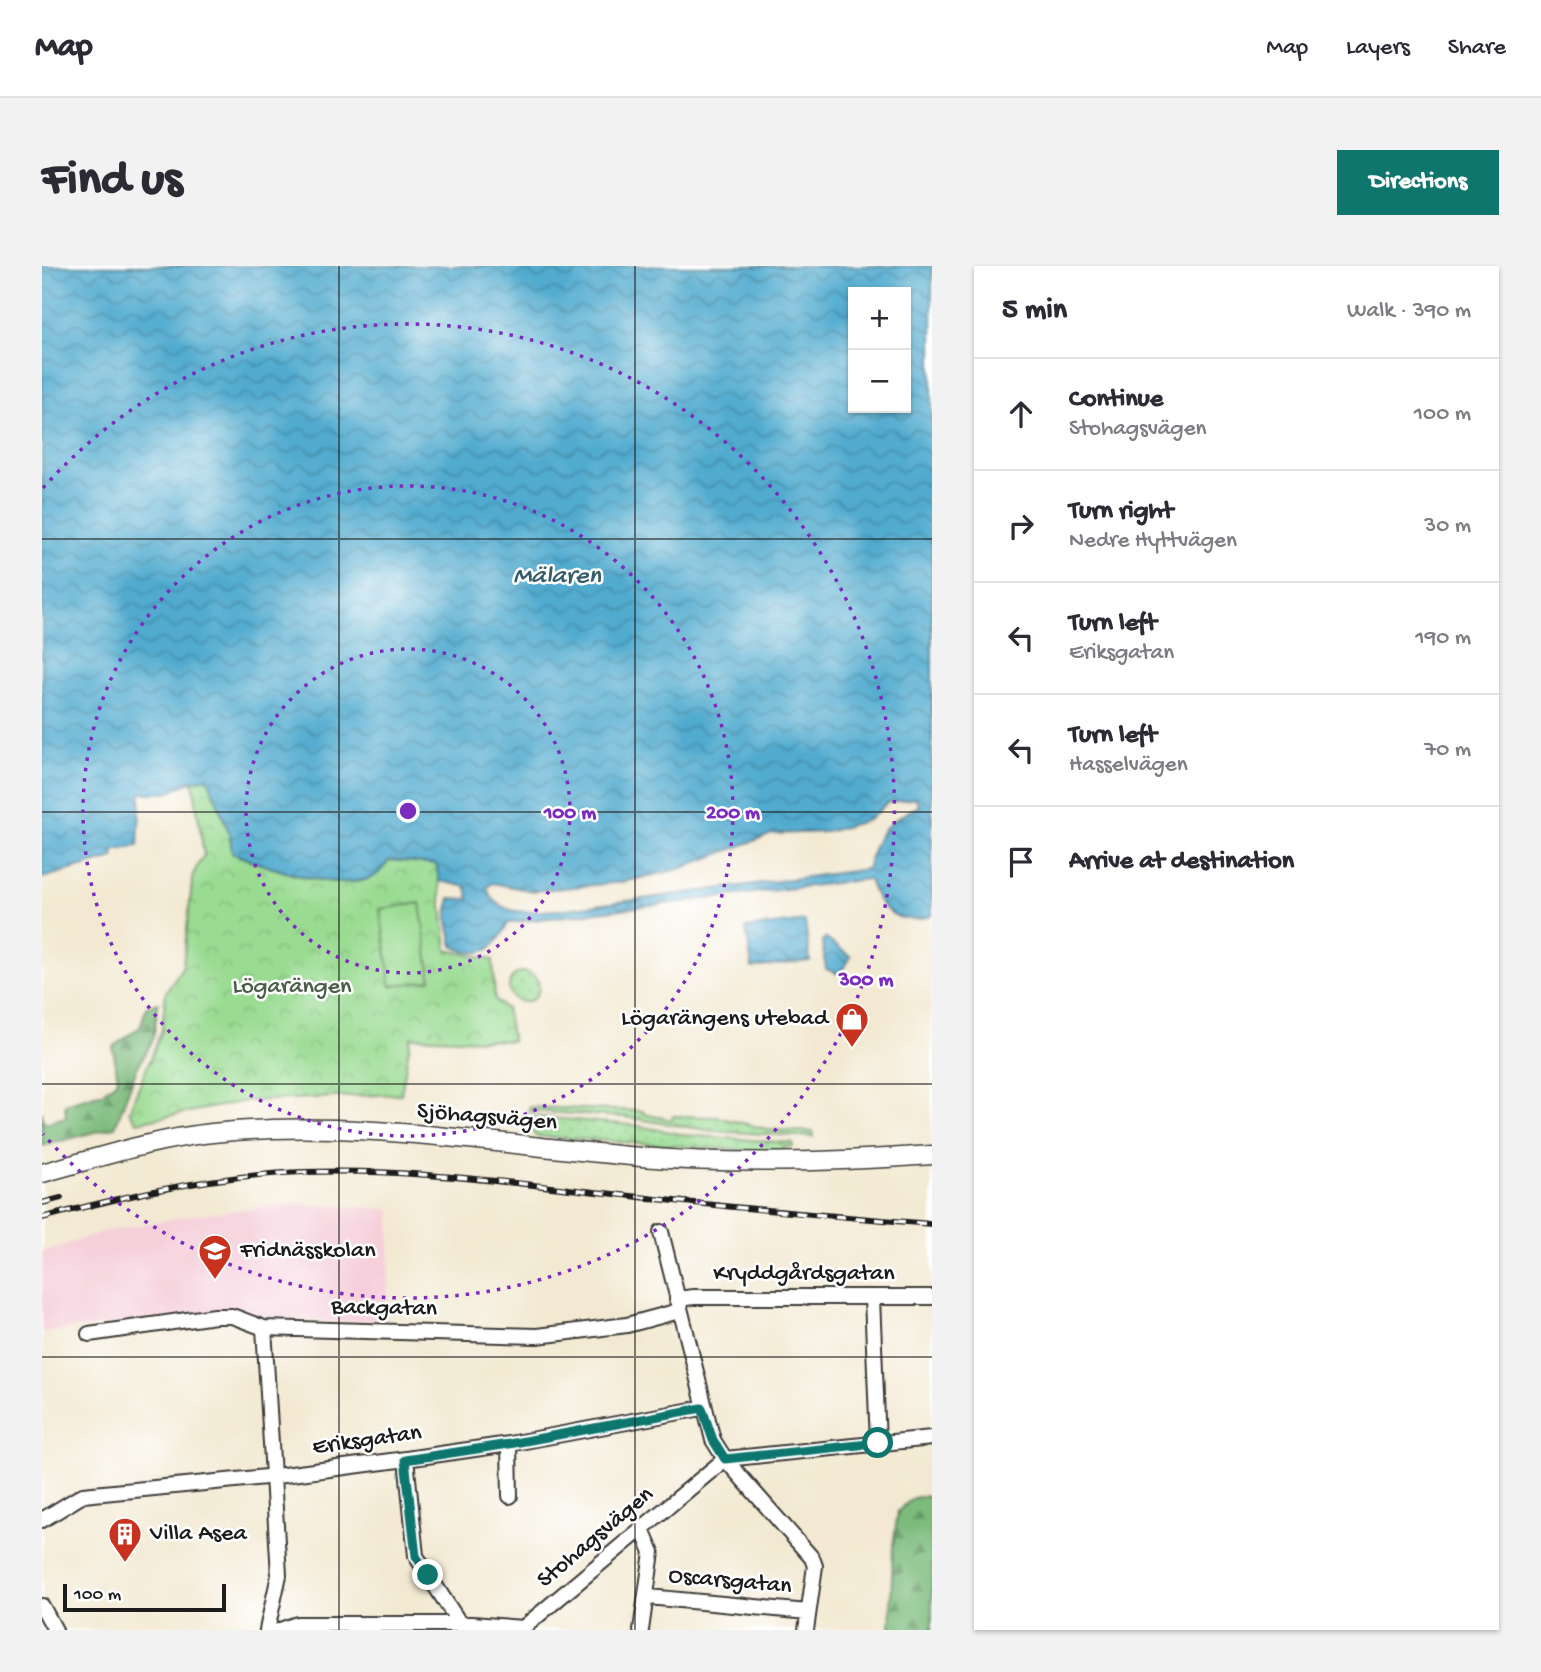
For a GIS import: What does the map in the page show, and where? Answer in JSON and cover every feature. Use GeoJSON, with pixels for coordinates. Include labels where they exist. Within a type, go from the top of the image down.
{"type":"FeatureCollection","features":[{"type":"Feature","properties":{"kind":"main road","name":"Sjöhagsvägen"},"geometry":{"type":"LineString","coordinates":[[42,1173],[167,1139],[277,1130],[381,1133],[643,1157],[772,1163],[932,1155]]}},
{"type":"Feature","properties":{"kind":"street"},"geometry":{"type":"LineString","coordinates":[[661,1233],[702,1408],[713,1440],[725,1459],[812,1558],[815,1574],[806,1630]]}},
{"type":"Feature","properties":{"kind":"street","name":"Kryddgårdsgatan"},"geometry":{"type":"LineString","coordinates":[[678,1305],[694,1297],[932,1297]]}},
{"type":"Feature","properties":{"kind":"street"},"geometry":{"type":"LineString","coordinates":[[872,1298],[878,1443]]}},
{"type":"Feature","properties":{"kind":"street","name":"Backgatan"},"geometry":{"type":"LineString","coordinates":[[89,1334],[215,1316],[232,1316],[264,1328],[537,1336],[627,1325],[678,1305]]}},
{"type":"Feature","properties":{"kind":"street"},"geometry":{"type":"LineString","coordinates":[[264,1328],[276,1476],[273,1490],[279,1575],[267,1630]]}},
{"type":"Feature","properties":{"kind":"street","name":"Eriksgatan"},"geometry":{"type":"LineString","coordinates":[[42,1520],[83,1495],[405,1460],[509,1444],[702,1408]]}},
{"type":"Feature","properties":{"kind":"street"},"geometry":{"type":"LineString","coordinates":[[725,1459],[932,1438]]}},
{"type":"Feature","properties":{"kind":"street"},"geometry":{"type":"LineString","coordinates":[[509,1444],[510,1496]]}},
{"type":"Feature","properties":{"kind":"street","name":"Stohagsvägen"},"geometry":{"type":"LineString","coordinates":[[280,1630],[297,1625],[460,1624],[523,1629],[725,1459]]}},
{"type":"Feature","properties":{"kind":"street"},"geometry":{"type":"LineString","coordinates":[[405,1460],[416,1556],[460,1624]]}},
{"type":"Feature","properties":{"kind":"street"},"geometry":{"type":"LineString","coordinates":[[641,1630],[648,1597],[652,1552],[642,1529]]}},
{"type":"Feature","properties":{"kind":"street","name":"Oscarsgatan"},"geometry":{"type":"LineString","coordinates":[[648,1597],[808,1612]]}},
{"type":"Feature","properties":{"kind":"street"},"geometry":{"type":"LineString","coordinates":[[42,1606],[55,1630]]}},
{"type":"Feature","properties":{"kind":"shaded area","name":"Fridnässkolan"},"geometry":{"type":"Polygon","coordinates":[[[290,1204],[391,1209],[387,1323],[271,1320],[239,1311],[42,1332],[42,1252],[103,1232],[194,1215],[290,1204]]]}},
{"type":"Feature","properties":{"kind":"green space","name":"Lögarängen"},"geometry":{"type":"Polygon","coordinates":[[[208,778],[230,836],[232,853],[246,859],[303,877],[342,882],[360,881],[374,876],[390,860],[437,864],[447,950],[493,960],[495,1000],[506,1009],[512,1041],[411,1037],[401,1094],[246,1101],[137,1122],[129,1111],[162,1030],[166,992],[183,966],[193,874],[204,855],[193,781],[208,778]]]}},
{"type":"Feature","properties":{"kind":"green space"},"geometry":{"type":"Polygon","coordinates":[[[420,903],[431,980],[391,986],[380,909],[420,903]]]}},
{"type":"Feature","properties":{"kind":"green space"},"geometry":{"type":"Polygon","coordinates":[[[524,972],[534,977],[539,987],[534,997],[524,1002],[514,997],[509,987],[514,977],[524,972]]]}},
{"type":"Feature","properties":{"kind":"green space"},"geometry":{"type":"Polygon","coordinates":[[[158,1003],[153,1040],[136,1070],[115,1127],[42,1146],[42,1112],[44,1123],[66,1117],[65,1104],[102,1093],[118,1080],[113,1047],[140,1027],[147,1006],[158,1003]]]}},
{"type":"Feature","properties":{"kind":"green space"},"geometry":{"type":"Polygon","coordinates":[[[530,1107],[643,1111],[644,1114],[672,1120],[673,1116],[718,1117],[771,1130],[813,1132],[813,1137],[713,1131],[624,1117],[528,1111],[530,1107]]]}},
{"type":"Feature","properties":{"kind":"green space"},"geometry":{"type":"Polygon","coordinates":[[[526,1116],[634,1125],[686,1135],[793,1143],[793,1147],[783,1147],[782,1152],[754,1151],[535,1136],[526,1116]]]}},
{"type":"Feature","properties":{"kind":"green space"},"geometry":{"type":"Polygon","coordinates":[[[932,1495],[932,1630],[890,1630],[893,1546],[898,1511],[913,1498],[932,1495]]]}},
{"type":"Feature","properties":{"kind":"water","name":"Mälaren"},"geometry":{"type":"Polygon","coordinates":[[[42,266],[932,266],[932,915],[909,919],[891,913],[878,899],[869,879],[508,923],[493,946],[480,952],[472,952],[453,946],[447,917],[450,898],[469,899],[467,887],[439,881],[436,864],[390,860],[375,876],[361,881],[343,882],[283,871],[232,853],[230,835],[208,778],[193,781],[167,793],[141,793],[138,846],[113,851],[114,858],[42,878],[42,266]],[[916,798],[887,803],[868,820],[827,832],[772,834],[679,869],[623,882],[534,891],[492,883],[487,888],[499,905],[508,909],[558,910],[867,869],[875,845],[884,830],[897,818],[919,806],[916,798]]]}},
{"type":"Feature","properties":{"kind":"water"},"geometry":{"type":"Polygon","coordinates":[[[805,921],[810,961],[752,968],[746,928],[805,921]]]}},
{"type":"Feature","properties":{"kind":"water"},"geometry":{"type":"Polygon","coordinates":[[[825,938],[851,957],[839,974],[826,969],[822,941],[825,938]]]}},
{"type":"Feature","properties":{"kind":"railway"},"geometry":{"type":"LineString","coordinates":[[42,1218],[184,1185],[271,1174],[361,1172],[496,1181],[744,1208],[932,1224]]}},
{"type":"Feature","properties":{"kind":"railway"},"geometry":{"type":"LineString","coordinates":[[42,1203],[61,1198]]}},
{"type":"Feature","properties":{"kind":"place","name":"Lögarängens utebad"},"geometry":{"type":"Point","coordinates":[852,1049]}},
{"type":"Feature","properties":{"kind":"place","name":"Fridnässkolan"},"geometry":{"type":"Point","coordinates":[215,1281]}},
{"type":"Feature","properties":{"kind":"place","name":"Villa Asea"},"geometry":{"type":"Point","coordinates":[125,1564]}},
{"type":"Feature","properties":{"kind":"route"},"geometry":{"type":"LineString","coordinates":[[428,1575],[416,1556],[405,1460],[509,1444],[702,1408],[713,1440],[725,1459],[878,1443]]}}]}
